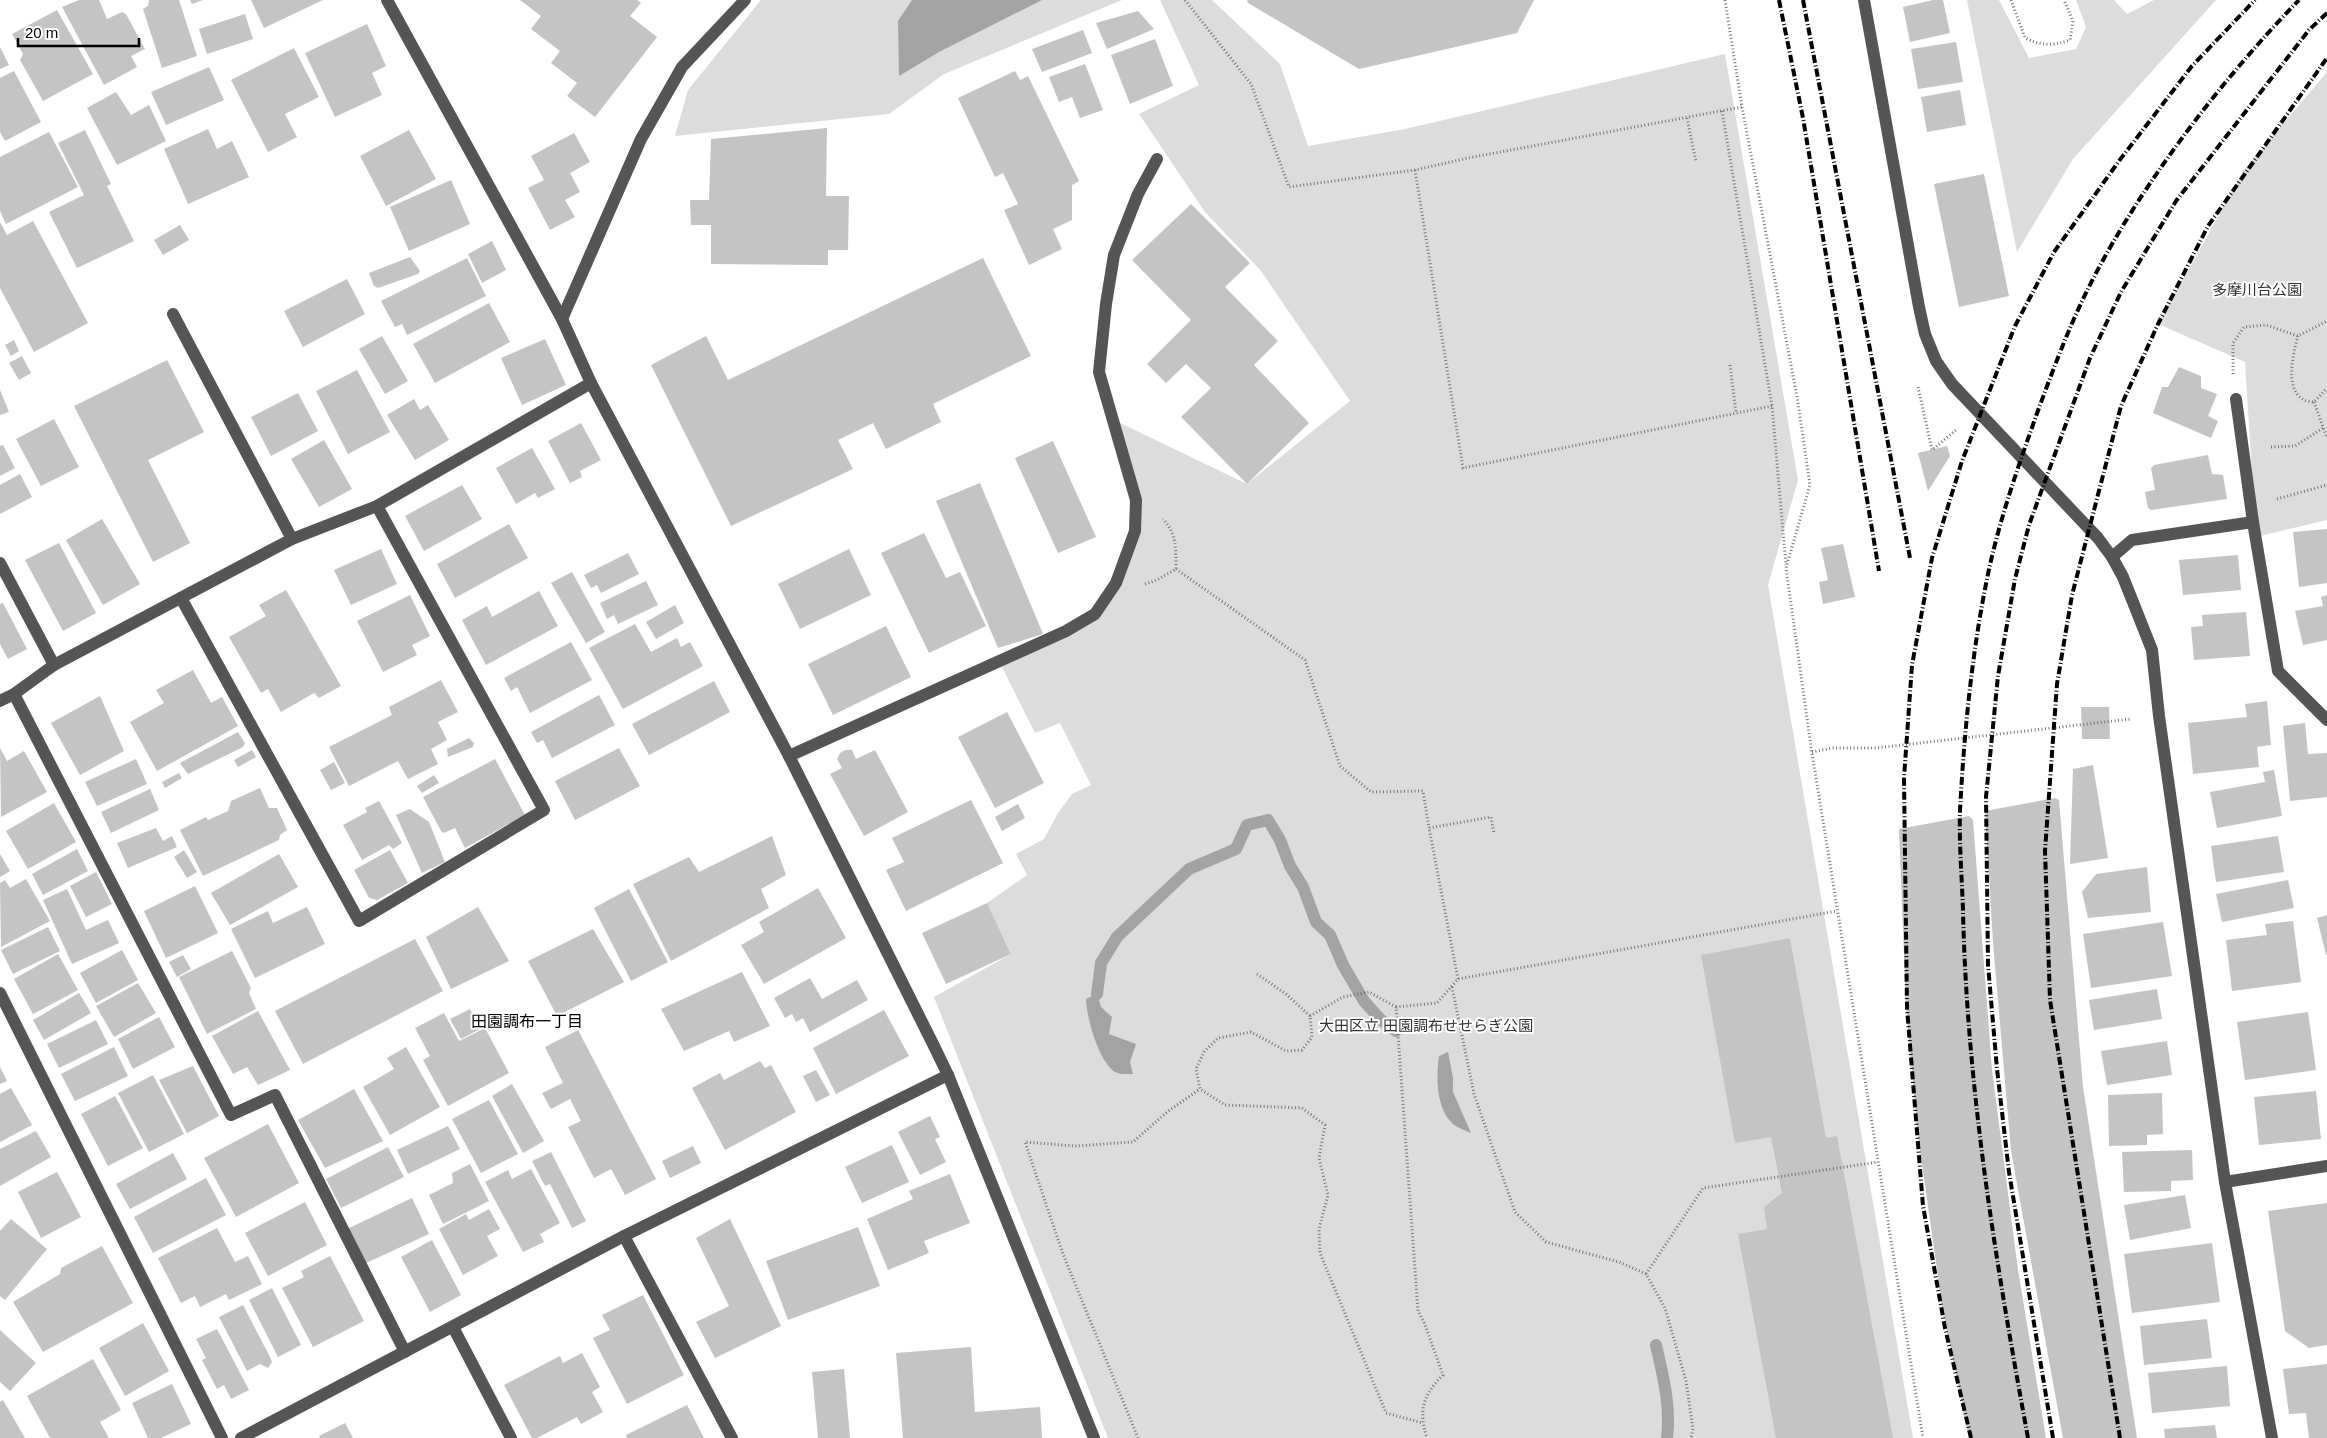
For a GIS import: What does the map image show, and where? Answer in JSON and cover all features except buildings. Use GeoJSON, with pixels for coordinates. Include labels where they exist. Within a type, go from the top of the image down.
{"type":"FeatureCollection","features":[{"type":"Feature","properties":{"kind":"street"},"geometry":{"type":"LineString","coordinates":[[387,0],[562,319],[592,383],[690,572],[789,756],[948,1075],[1094,1438]]}},
{"type":"Feature","properties":{"kind":"street"},"geometry":{"type":"LineString","coordinates":[[562,319],[641,139],[682,66],[745,0]]}},
{"type":"Feature","properties":{"kind":"street"},"geometry":{"type":"LineString","coordinates":[[1864,0],[1919,307],[1925,334],[1936,361],[1968,404],[2098,538],[2112,557],[2152,650],[2159,716],[2225,1182],[2272,1438]]}},
{"type":"Feature","properties":{"kind":"street"},"geometry":{"type":"LineString","coordinates":[[789,756],[1066,631],[1095,614],[1116,583],[1134,531],[1136,500],[1099,372],[1106,304],[1114,256],[1138,194],[1158,159]]}},
{"type":"Feature","properties":{"kind":"street"},"geometry":{"type":"LineString","coordinates":[[173,314],[292,539]]}},
{"type":"Feature","properties":{"kind":"street"},"geometry":{"type":"LineString","coordinates":[[0,701],[14,694],[54,665],[292,539],[377,506],[592,383]]}},
{"type":"Feature","properties":{"kind":"street"},"geometry":{"type":"LineString","coordinates":[[2236,399],[2253,522],[2278,672],[2327,720]]}},
{"type":"Feature","properties":{"kind":"street"},"geometry":{"type":"LineString","coordinates":[[181,598],[359,921],[544,810],[377,506]]}},
{"type":"Feature","properties":{"kind":"street"},"geometry":{"type":"LineString","coordinates":[[2112,557],[2132,540],[2253,522]]}},
{"type":"Feature","properties":{"kind":"street"},"geometry":{"type":"LineString","coordinates":[[0,563],[54,665]]}},
{"type":"Feature","properties":{"kind":"street"},"geometry":{"type":"LineString","coordinates":[[14,694],[231,1115],[275,1096],[405,1352]]}},
{"type":"Feature","properties":{"kind":"street"},"geometry":{"type":"LineString","coordinates":[[0,993],[222,1438]]}},
{"type":"Feature","properties":{"kind":"street"},"geometry":{"type":"LineString","coordinates":[[241,1438],[624,1236],[948,1075]]}},
{"type":"Feature","properties":{"kind":"street"},"geometry":{"type":"LineString","coordinates":[[2225,1182],[2327,1166]]}},
{"type":"Feature","properties":{"kind":"street"},"geometry":{"type":"LineString","coordinates":[[624,1236],[732,1438]]}},
{"type":"Feature","properties":{"kind":"street"},"geometry":{"type":"LineString","coordinates":[[453,1327],[511,1438]]}},
{"type":"Feature","properties":{"kind":"path"},"geometry":{"type":"LineString","coordinates":[[1185,0],[1251,84],[1289,188],[1415,170],[1468,158],[1742,107]]}},
{"type":"Feature","properties":{"kind":"path"},"geometry":{"type":"LineString","coordinates":[[1725,0],[1742,107],[1798,402],[1810,485],[1786,568]]}},
{"type":"Feature","properties":{"kind":"path"},"geometry":{"type":"LineString","coordinates":[[2011,0],[2025,38],[2039,45],[2056,44],[2070,40],[2073,21],[2064,0]]}},
{"type":"Feature","properties":{"kind":"path"},"geometry":{"type":"LineString","coordinates":[[1722,111],[1772,406],[1786,568],[1812,752],[1923,1438]]}},
{"type":"Feature","properties":{"kind":"path"},"geometry":{"type":"LineString","coordinates":[[1687,118],[1696,162]]}},
{"type":"Feature","properties":{"kind":"path"},"geometry":{"type":"LineString","coordinates":[[1415,170],[1463,468],[1772,406]]}},
{"type":"Feature","properties":{"kind":"path"},"geometry":{"type":"LineString","coordinates":[[2236,399],[2232,362],[2233,343],[2244,327],[2266,325],[2298,336],[2315,329],[2327,321]]}},
{"type":"Feature","properties":{"kind":"path"},"geometry":{"type":"LineString","coordinates":[[2298,336],[2294,350],[2292,387],[2296,396],[2306,402],[2314,402],[2327,388]]}},
{"type":"Feature","properties":{"kind":"path"},"geometry":{"type":"LineString","coordinates":[[1730,365],[1736,413]]}},
{"type":"Feature","properties":{"kind":"path"},"geometry":{"type":"LineString","coordinates":[[1917,383],[1932,450],[1958,428]]}},
{"type":"Feature","properties":{"kind":"path"},"geometry":{"type":"LineString","coordinates":[[2314,402],[2327,438]]}},
{"type":"Feature","properties":{"kind":"path"},"geometry":{"type":"LineString","coordinates":[[2238,415],[2250,440],[2263,447],[2295,446],[2308,440],[2323,428]]}},
{"type":"Feature","properties":{"kind":"path"},"geometry":{"type":"LineString","coordinates":[[2251,506],[2327,485]]}},
{"type":"Feature","properties":{"kind":"path"},"geometry":{"type":"LineString","coordinates":[[1176,569],[1304,660],[1340,766],[1371,792],[1423,790],[1458,979]]}},
{"type":"Feature","properties":{"kind":"path"},"geometry":{"type":"LineString","coordinates":[[1812,752],[1833,748],[1876,748],[2109,721]]}},
{"type":"Feature","properties":{"kind":"path"},"geometry":{"type":"LineString","coordinates":[[1429,828],[1491,816],[1494,834]]}},
{"type":"Feature","properties":{"kind":"path"},"geometry":{"type":"LineString","coordinates":[[1310,1016],[1343,997],[1369,992],[1396,1007],[1437,1003],[1458,979],[1837,912]]}},
{"type":"Feature","properties":{"kind":"path"},"geometry":{"type":"LineString","coordinates":[[1257,974],[1286,994],[1310,1016],[1312,1037],[1302,1050],[1286,1051],[1251,1032],[1218,1038],[1204,1052],[1196,1069],[1200,1089],[1225,1105],[1302,1108],[1325,1125],[1318,1158],[1328,1195],[1319,1229],[1320,1253],[1386,1413],[1423,1423]]}},
{"type":"Feature","properties":{"kind":"path"},"geometry":{"type":"LineString","coordinates":[[1452,987],[1474,1094],[1515,1212],[1546,1242],[1619,1262],[1646,1274],[1665,1308],[1686,1381],[1693,1429],[1691,1438]]}},
{"type":"Feature","properties":{"kind":"path"},"geometry":{"type":"LineString","coordinates":[[1396,1007],[1418,1311],[1424,1322],[1442,1376],[1428,1389],[1422,1414],[1427,1438]]}},
{"type":"Feature","properties":{"kind":"path"},"geometry":{"type":"LineString","coordinates":[[1138,1438],[1062,1254],[1025,1142],[1075,1146],[1133,1142],[1167,1112],[1200,1089]]}},
{"type":"Feature","properties":{"kind":"path"},"geometry":{"type":"LineString","coordinates":[[1646,1274],[1703,1188],[1878,1162]]}},
{"type":"Feature","properties":{"kind":"green space"},"geometry":{"type":"Polygon","coordinates":[[[761,0],[1122,0],[944,74],[889,114],[675,136],[688,90],[761,0]]]}},
{"type":"Feature","properties":{"kind":"green space","name":"大田区立 田園調布せせらぎ公園"},"geometry":{"type":"Polygon","coordinates":[[[1160,0],[1212,0],[1280,64],[1308,146],[1405,129],[1725,54],[1798,480],[1768,585],[1913,1438],[1108,1438],[934,997],[1011,954],[987,903],[1027,875],[1016,854],[1044,839],[1058,813],[1072,794],[1091,785],[1060,723],[1035,733],[999,661],[1095,614],[1135,531],[1136,500],[1116,421],[1247,484],[1350,401],[1261,271],[1205,212],[1139,114],[1199,85],[1160,0]]]}},
{"type":"Feature","properties":{"kind":"green space"},"geometry":{"type":"Polygon","coordinates":[[[1967,0],[1999,0],[2029,58],[2076,49],[2086,27],[2076,0],[2114,0],[2127,14],[2154,0],[2216,0],[2073,159],[2017,252],[1967,0]]]}},
{"type":"Feature","properties":{"kind":"green space","name":"多摩川台公園"},"geometry":{"type":"Polygon","coordinates":[[[2327,72],[2327,520],[2256,537],[2245,362],[2158,324],[2244,170],[2327,72]]]}},
{"type":"Feature","properties":{"kind":"shaded area"},"geometry":{"type":"Polygon","coordinates":[[[912,0],[1042,0],[939,52],[899,76],[898,21],[912,0]]]}},
{"type":"Feature","properties":{"kind":"shaded area"},"geometry":{"type":"Polygon","coordinates":[[[1097,994],[1101,1007],[1112,1017],[1109,1034],[1136,1044],[1130,1062],[1133,1074],[1121,1074],[1113,1071],[1101,1055],[1088,1016],[1086,999],[1097,994]]]}},
{"type":"Feature","properties":{"kind":"shaded area"},"geometry":{"type":"Polygon","coordinates":[[[1448,1052],[1453,1078],[1453,1092],[1471,1133],[1453,1124],[1443,1110],[1440,1101],[1438,1092],[1439,1056],[1448,1052]]]}},
{"type":"Feature","properties":{"kind":"waterway"},"geometry":{"type":"LineString","coordinates":[[1097,994],[1101,963],[1117,937],[1189,869],[1236,849],[1247,825],[1268,820],[1280,840],[1290,866],[1303,887],[1316,922],[1330,935],[1343,965],[1364,1001],[1380,1019],[1396,1031]]}},
{"type":"Feature","properties":{"kind":"waterway"},"geometry":{"type":"LineString","coordinates":[[1656,1345],[1667,1403],[1667,1438]]}},
{"type":"Feature","properties":{"kind":"railway"},"geometry":{"type":"LineString","coordinates":[[1779,0],[1803,118],[1879,571]]}},
{"type":"Feature","properties":{"kind":"railway"},"geometry":{"type":"LineString","coordinates":[[1803,0],[1910,558]]}},
{"type":"Feature","properties":{"kind":"railway"},"geometry":{"type":"LineString","coordinates":[[1971,1438],[1945,1328],[1923,1206],[1907,1008],[1904,778],[1912,665],[1932,558],[1962,461],[2015,326],[2054,252],[2119,161],[2192,66],[2255,0]]}},
{"type":"Feature","properties":{"kind":"railway"},"geometry":{"type":"LineString","coordinates":[[2028,1438],[1994,1242],[1985,1176],[1970,1044],[1966,978],[1960,811],[1970,692],[1982,603],[1998,531],[2018,468],[2058,357],[2094,277],[2136,204],[2187,132],[2242,62],[2299,0]]}},
{"type":"Feature","properties":{"kind":"railway"},"geometry":{"type":"LineString","coordinates":[[2053,1438],[2009,1172],[1997,1069],[1988,965],[1986,797],[1998,676],[2015,579],[2029,525],[2090,358],[2121,292],[2176,201],[2309,30],[2327,13]]}},
{"type":"Feature","properties":{"kind":"railway"},"geometry":{"type":"LineString","coordinates":[[2120,1438],[2050,1000],[2045,851],[2057,684],[2072,595],[2121,406],[2158,324],[2208,226],[2327,58]]}},
{"type":"Feature","properties":{"kind":"district","name":"田園調布一丁目"},"geometry":{"type":"Point","coordinates":[527,1021]}}]}
